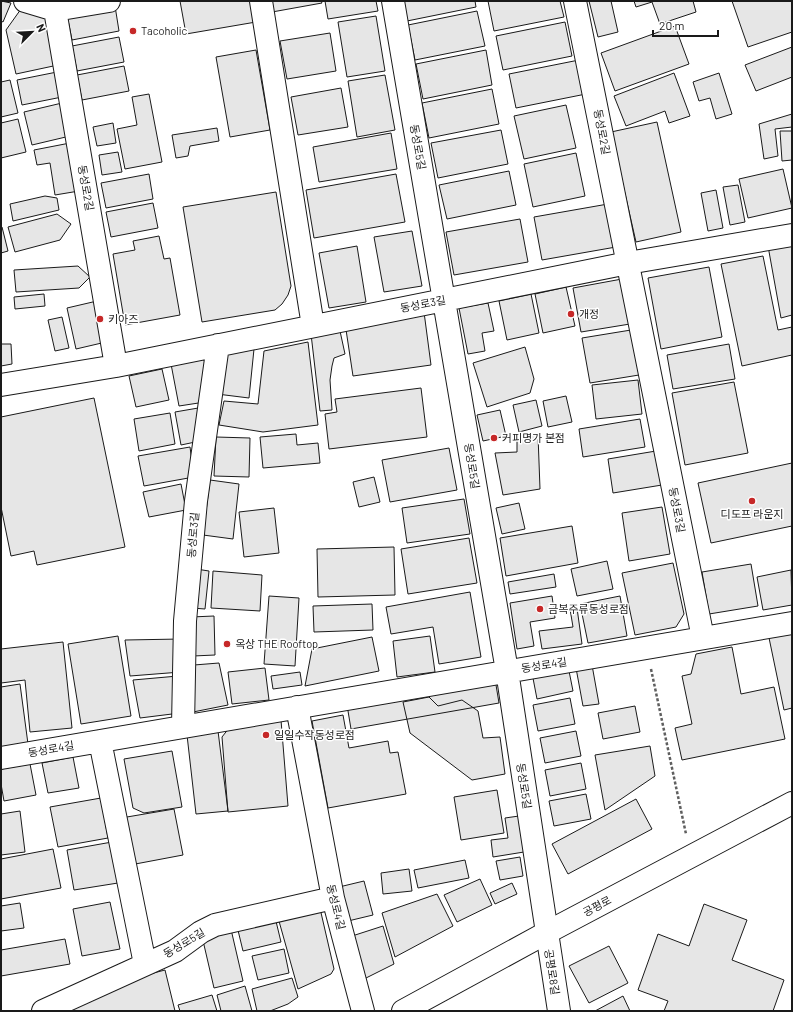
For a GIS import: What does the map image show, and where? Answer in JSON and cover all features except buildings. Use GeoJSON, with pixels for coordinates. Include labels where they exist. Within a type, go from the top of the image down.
{"type":"FeatureCollection","features":[{"type":"Feature","properties":{"kind":"street"},"geometry":{"type":"LineString","coordinates":[[25,1],[56,10],[109,1]]}},
{"type":"Feature","properties":{"kind":"street"},"geometry":{"type":"LineString","coordinates":[[261,1],[313,326]]}},
{"type":"Feature","properties":{"kind":"street","name":"동성로5길"},"geometry":{"type":"LineString","coordinates":[[393,1],[506,671],[546,933]]}},
{"type":"Feature","properties":{"kind":"street","name":"동성로2길"},"geometry":{"type":"LineString","coordinates":[[575,1],[628,263]]}},
{"type":"Feature","properties":{"kind":"street","name":"동성로2길"},"geometry":{"type":"LineString","coordinates":[[56,10],[116,366]]}},
{"type":"Feature","properties":{"kind":"street","name":"동성로3길"},"geometry":{"type":"LineString","coordinates":[[1,385],[116,366],[628,263],[792,234]]}},
{"type":"Feature","properties":{"kind":"street","name":"동성로3길"},"geometry":{"type":"LineString","coordinates":[[628,263],[703,638]]}},
{"type":"Feature","properties":{"kind":"street","name":"동성로3길"},"geometry":{"type":"LineString","coordinates":[[183,726],[185,621],[196,501],[218,345]]}},
{"type":"Feature","properties":{"kind":"street","name":"동성로4길"},"geometry":{"type":"LineString","coordinates":[[1,758],[792,623]]}},
{"type":"Feature","properties":{"kind":"street","name":"동성로4길"},"geometry":{"type":"LineString","coordinates":[[297,707],[333,898],[363,1011]]}},
{"type":"Feature","properties":{"kind":"street"},"geometry":{"type":"LineString","coordinates":[[100,741],[145,964]]}},
{"type":"Feature","properties":{"kind":"street","name":"공평로"},"geometry":{"type":"LineString","coordinates":[[403,1011],[690,856],[792,803]]}},
{"type":"Feature","properties":{"kind":"street","name":"동성로5길"},"geometry":{"type":"LineString","coordinates":[[43,1011],[175,950],[201,932],[215,925],[333,898]]}},
{"type":"Feature","properties":{"kind":"street","name":"공평로8길"},"geometry":{"type":"LineString","coordinates":[[546,933],[559,1011]]}},
{"type":"Feature","properties":{"kind":"path"},"geometry":{"type":"LineString","coordinates":[[647,648],[690,856]]}},
{"type":"Feature","properties":{"kind":"place","name":"Tacoholic"},"geometry":{"type":"Point","coordinates":[133,31]}},
{"type":"Feature","properties":{"kind":"place","name":"개정"},"geometry":{"type":"Point","coordinates":[571,314]}},
{"type":"Feature","properties":{"kind":"place","name":"키아즈"},"geometry":{"type":"Point","coordinates":[100,319]}},
{"type":"Feature","properties":{"kind":"place","name":"커피명가 본점"},"geometry":{"type":"Point","coordinates":[494,438]}},
{"type":"Feature","properties":{"kind":"place","name":"디도프 라운지"},"geometry":{"type":"Point","coordinates":[752,501]}},
{"type":"Feature","properties":{"kind":"place","name":"금복주류동성로점"},"geometry":{"type":"Point","coordinates":[540,609]}},
{"type":"Feature","properties":{"kind":"place","name":"옥상 THE Rooftop"},"geometry":{"type":"Point","coordinates":[227,644]}},
{"type":"Feature","properties":{"kind":"place","name":"일일수작동성로점"},"geometry":{"type":"Point","coordinates":[266,735]}}]}
